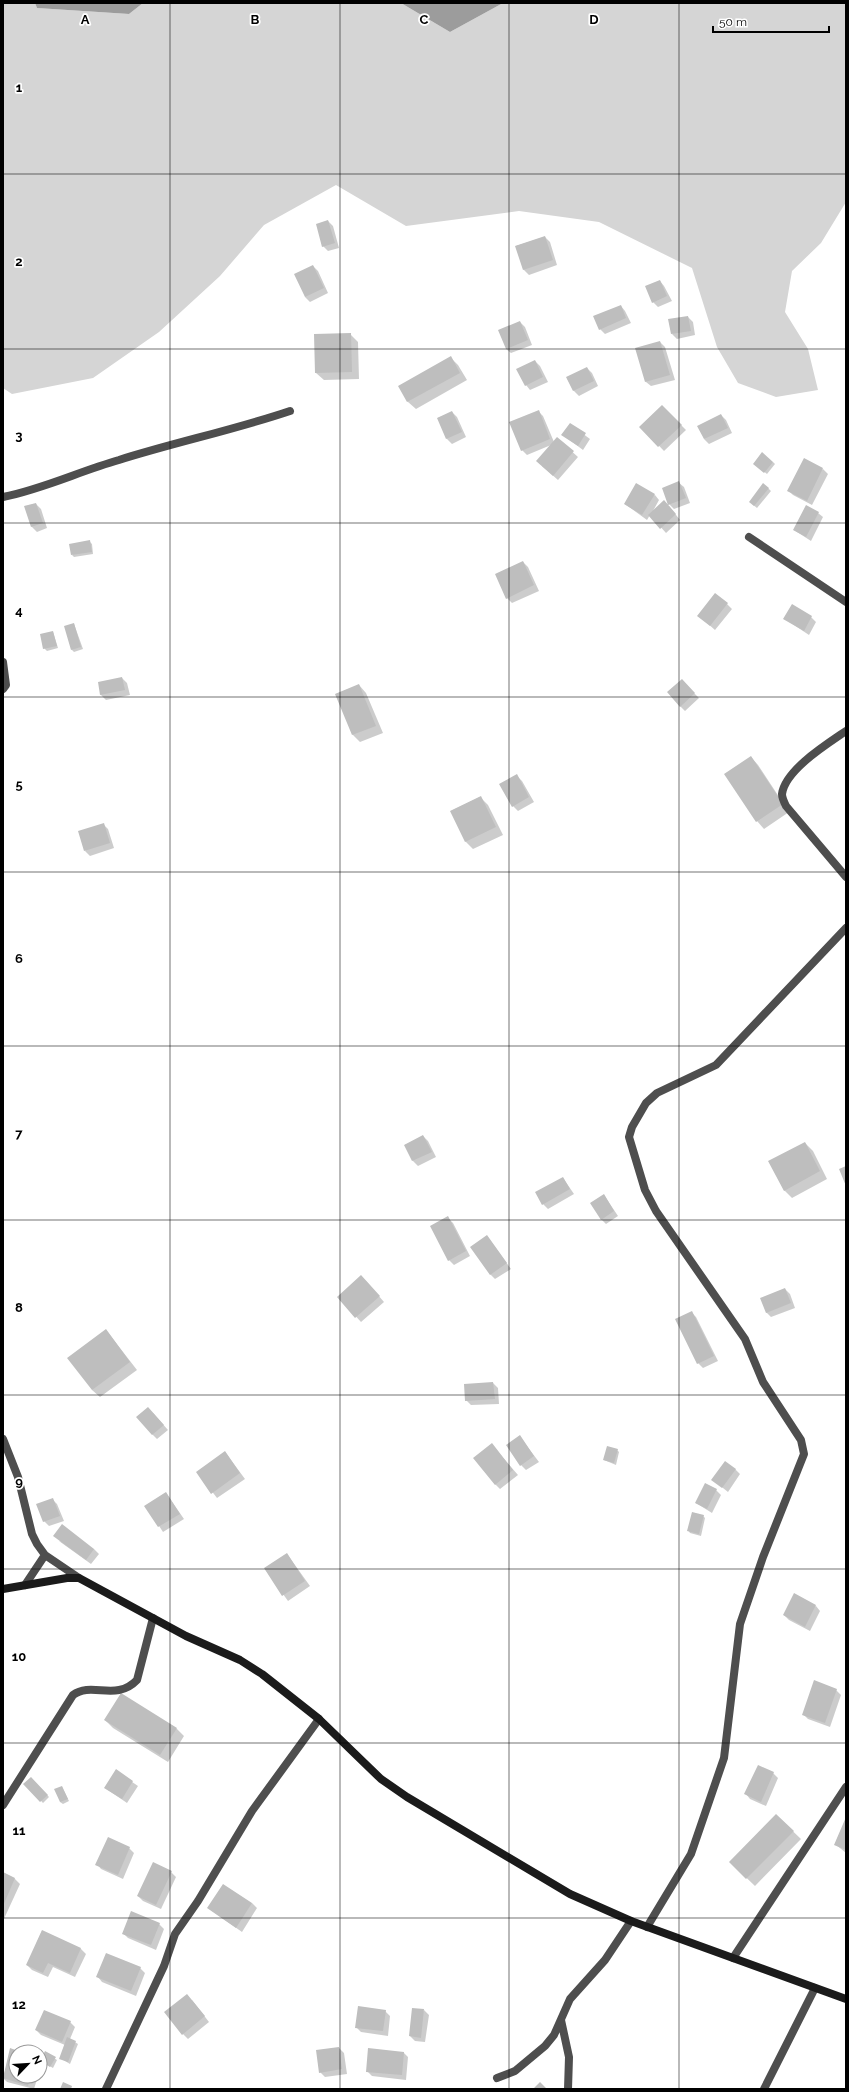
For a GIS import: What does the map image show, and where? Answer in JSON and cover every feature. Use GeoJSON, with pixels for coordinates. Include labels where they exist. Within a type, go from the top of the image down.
{"type":"FeatureCollection","features":[{"type":"Feature","properties":{"kind":"main road"},"geometry":{"type":"LineString","coordinates":[[3,1589],[67,1578],[79,1578],[257,1671],[319,1719],[381,1779],[407,1798],[570,1894],[631,1921],[846,1999]]}},
{"type":"Feature","properties":{"kind":"street"},"geometry":{"type":"LineString","coordinates":[[3,497],[60,481],[109,463],[155,449],[227,431],[290,411]]}},
{"type":"Feature","properties":{"kind":"street"},"geometry":{"type":"LineString","coordinates":[[749,537],[846,602]]}},
{"type":"Feature","properties":{"kind":"street"},"geometry":{"type":"LineString","coordinates":[[3,662],[6,685],[3,689]]}},
{"type":"Feature","properties":{"kind":"street"},"geometry":{"type":"LineString","coordinates":[[846,731],[822,748],[795,771],[784,788],[782,796],[786,806],[846,877]]}},
{"type":"Feature","properties":{"kind":"street"},"geometry":{"type":"LineString","coordinates":[[647,1927],[691,1854],[724,1758],[740,1624],[763,1558],[804,1454],[801,1440],[763,1382],[744,1339],[656,1211],[645,1190],[629,1137],[632,1127],[646,1103],[651,1098],[716,1065],[846,928]]}},
{"type":"Feature","properties":{"kind":"street"},"geometry":{"type":"LineString","coordinates":[[3,1439],[18,1477],[32,1534],[45,1555],[79,1578]]}},
{"type":"Feature","properties":{"kind":"street"},"geometry":{"type":"LineString","coordinates":[[25,1585],[45,1555]]}},
{"type":"Feature","properties":{"kind":"street"},"geometry":{"type":"LineString","coordinates":[[3,1805],[73,1695],[86,1690],[120,1691],[130,1687],[137,1680],[153,1618]]}},
{"type":"Feature","properties":{"kind":"street"},"geometry":{"type":"LineString","coordinates":[[106,2089],[164,1966],[175,1934],[201,1896],[252,1812],[319,1719]]}},
{"type":"Feature","properties":{"kind":"street"},"geometry":{"type":"LineString","coordinates":[[733,1958],[846,1787]]}},
{"type":"Feature","properties":{"kind":"street"},"geometry":{"type":"LineString","coordinates":[[497,2078],[515,2071],[545,2046],[561,2020],[570,1999],[605,1960],[631,1921]]}},
{"type":"Feature","properties":{"kind":"street"},"geometry":{"type":"LineString","coordinates":[[764,2089],[815,1988]]}},
{"type":"Feature","properties":{"kind":"street"},"geometry":{"type":"LineString","coordinates":[[561,2020],[569,2058],[568,2089]]}},
{"type":"Feature","properties":{"kind":"shaded area"},"geometry":{"type":"Polygon","coordinates":[[[3,3],[35,3],[37,8],[129,14],[143,3],[401,3],[450,32],[503,3],[846,3],[846,202],[821,243],[792,271],[785,312],[808,349],[818,390],[776,397],[738,383],[717,347],[692,268],[599,222],[519,211],[406,226],[336,185],[264,225],[220,276],[159,332],[93,378],[12,394],[3,388],[3,3]]]}},
{"type":"Feature","properties":{"kind":"shaded area"},"geometry":{"type":"Polygon","coordinates":[[[35,3],[143,3],[129,14],[37,8],[35,3]]]}},
{"type":"Feature","properties":{"kind":"shaded area"},"geometry":{"type":"Polygon","coordinates":[[[401,3],[503,3],[450,32],[401,3]]]}},
{"type":"Feature","properties":{"kind":"building"},"geometry":{"type":"Polygon","coordinates":[[[328,220],[335,243],[322,247],[316,224],[328,220]]]}},
{"type":"Feature","properties":{"kind":"building"},"geometry":{"type":"Polygon","coordinates":[[[545,236],[553,260],[523,270],[515,246],[545,236]]]}},
{"type":"Feature","properties":{"kind":"building"},"geometry":{"type":"Polygon","coordinates":[[[313,265],[324,288],[305,297],[294,274],[313,265]]]}},
{"type":"Feature","properties":{"kind":"building"},"geometry":{"type":"Polygon","coordinates":[[[660,280],[667,296],[652,303],[645,286],[660,280]]]}},
{"type":"Feature","properties":{"kind":"building"},"geometry":{"type":"Polygon","coordinates":[[[621,305],[626,318],[599,330],[593,316],[621,305]]]}},
{"type":"Feature","properties":{"kind":"building"},"geometry":{"type":"Polygon","coordinates":[[[688,316],[691,331],[671,334],[668,319],[688,316]]]}},
{"type":"Feature","properties":{"kind":"building"},"geometry":{"type":"Polygon","coordinates":[[[520,321],[528,340],[506,349],[498,330],[520,321]]]}},
{"type":"Feature","properties":{"kind":"building"},"geometry":{"type":"Polygon","coordinates":[[[351,333],[352,372],[315,373],[314,334],[351,333]]]}},
{"type":"Feature","properties":{"kind":"building"},"geometry":{"type":"Polygon","coordinates":[[[660,341],[670,375],[645,382],[635,348],[660,341]]]}},
{"type":"Feature","properties":{"kind":"building"},"geometry":{"type":"Polygon","coordinates":[[[451,356],[460,373],[407,402],[398,386],[451,356]]]}},
{"type":"Feature","properties":{"kind":"building"},"geometry":{"type":"Polygon","coordinates":[[[535,360],[543,377],[525,386],[516,369],[535,360]]]}},
{"type":"Feature","properties":{"kind":"building"},"geometry":{"type":"Polygon","coordinates":[[[587,367],[594,381],[573,391],[566,377],[587,367]]]}},
{"type":"Feature","properties":{"kind":"building"},"geometry":{"type":"Polygon","coordinates":[[[662,405],[682,425],[658,447],[639,427],[662,405]]]}},
{"type":"Feature","properties":{"kind":"building"},"geometry":{"type":"Polygon","coordinates":[[[539,410],[550,439],[521,451],[509,422],[539,410]]]}},
{"type":"Feature","properties":{"kind":"building"},"geometry":{"type":"Polygon","coordinates":[[[452,411],[462,432],[446,439],[437,418],[452,411]]]}},
{"type":"Feature","properties":{"kind":"building"},"geometry":{"type":"Polygon","coordinates":[[[721,414],[728,428],[704,439],[697,426],[721,414]]]}},
{"type":"Feature","properties":{"kind":"building"},"geometry":{"type":"Polygon","coordinates":[[[570,423],[586,433],[578,446],[561,435],[570,423]]]}},
{"type":"Feature","properties":{"kind":"building"},"geometry":{"type":"Polygon","coordinates":[[[557,437],[574,451],[553,476],[536,461],[557,437]]]}},
{"type":"Feature","properties":{"kind":"building"},"geometry":{"type":"Polygon","coordinates":[[[762,452],[773,462],[764,473],[753,464],[762,452]]]}},
{"type":"Feature","properties":{"kind":"building"},"geometry":{"type":"Polygon","coordinates":[[[804,458],[823,468],[807,501],[787,491],[804,458]]]}},
{"type":"Feature","properties":{"kind":"building"},"geometry":{"type":"Polygon","coordinates":[[[679,481],[686,498],[668,505],[662,488],[679,481]]]}},
{"type":"Feature","properties":{"kind":"building"},"geometry":{"type":"Polygon","coordinates":[[[636,483],[655,494],[642,515],[624,504],[636,483]]]}},
{"type":"Feature","properties":{"kind":"building"},"geometry":{"type":"Polygon","coordinates":[[[763,483],[769,488],[754,506],[749,502],[763,483]]]}},
{"type":"Feature","properties":{"kind":"building"},"geometry":{"type":"Polygon","coordinates":[[[664,500],[676,514],[660,529],[648,515],[664,500]]]}},
{"type":"Feature","properties":{"kind":"building"},"geometry":{"type":"Polygon","coordinates":[[[36,503],[43,523],[31,527],[24,506],[36,503]]]}},
{"type":"Feature","properties":{"kind":"building"},"geometry":{"type":"Polygon","coordinates":[[[806,505],[819,512],[806,537],[793,530],[806,505]]]}},
{"type":"Feature","properties":{"kind":"building"},"geometry":{"type":"Polygon","coordinates":[[[90,540],[92,552],[71,555],[69,544],[90,540]]]}},
{"type":"Feature","properties":{"kind":"building"},"geometry":{"type":"Polygon","coordinates":[[[523,561],[534,585],[506,599],[495,574],[523,561]]]}},
{"type":"Feature","properties":{"kind":"building"},"geometry":{"type":"Polygon","coordinates":[[[715,593],[728,603],[710,626],[697,616],[715,593]]]}},
{"type":"Feature","properties":{"kind":"building"},"geometry":{"type":"Polygon","coordinates":[[[792,604],[812,616],[804,631],[783,619],[792,604]]]}},
{"type":"Feature","properties":{"kind":"building"},"geometry":{"type":"Polygon","coordinates":[[[74,623],[81,647],[71,650],[64,626],[74,623]]]}},
{"type":"Feature","properties":{"kind":"building"},"geometry":{"type":"Polygon","coordinates":[[[53,631],[57,646],[43,649],[40,634],[53,631]]]}},
{"type":"Feature","properties":{"kind":"building"},"geometry":{"type":"Polygon","coordinates":[[[122,677],[125,690],[100,695],[98,682],[122,677]]]}},
{"type":"Feature","properties":{"kind":"building"},"geometry":{"type":"Polygon","coordinates":[[[682,679],[695,693],[680,707],[667,692],[682,679]]]}},
{"type":"Feature","properties":{"kind":"building"},"geometry":{"type":"Polygon","coordinates":[[[359,684],[376,726],[352,735],[335,694],[359,684]]]}},
{"type":"Feature","properties":{"kind":"building"},"geometry":{"type":"Polygon","coordinates":[[[751,756],[783,804],[756,822],[724,774],[751,756]]]}},
{"type":"Feature","properties":{"kind":"building"},"geometry":{"type":"Polygon","coordinates":[[[517,774],[529,797],[512,807],[499,784],[517,774]]]}},
{"type":"Feature","properties":{"kind":"building"},"geometry":{"type":"Polygon","coordinates":[[[481,796],[496,827],[465,842],[450,811],[481,796]]]}},
{"type":"Feature","properties":{"kind":"building"},"geometry":{"type":"Polygon","coordinates":[[[104,823],[110,843],[84,851],[78,831],[104,823]]]}},
{"type":"Feature","properties":{"kind":"building"},"geometry":{"type":"Polygon","coordinates":[[[423,1135],[432,1152],[412,1161],[404,1145],[423,1135]]]}},
{"type":"Feature","properties":{"kind":"building"},"geometry":{"type":"Polygon","coordinates":[[[805,1142],[820,1171],[784,1191],[768,1161],[805,1142]]]}},
{"type":"Feature","properties":{"kind":"building"},"geometry":{"type":"Polygon","coordinates":[[[846,1166],[846,1186],[839,1169],[846,1166]]]}},
{"type":"Feature","properties":{"kind":"building"},"geometry":{"type":"Polygon","coordinates":[[[563,1177],[570,1189],[542,1205],[535,1192],[563,1177]]]}},
{"type":"Feature","properties":{"kind":"building"},"geometry":{"type":"Polygon","coordinates":[[[604,1194],[614,1211],[601,1220],[590,1203],[604,1194]]]}},
{"type":"Feature","properties":{"kind":"building"},"geometry":{"type":"Polygon","coordinates":[[[448,1216],[466,1251],[448,1261],[430,1226],[448,1216]]]}},
{"type":"Feature","properties":{"kind":"building"},"geometry":{"type":"Polygon","coordinates":[[[487,1235],[507,1263],[490,1275],[470,1247],[487,1235]]]}},
{"type":"Feature","properties":{"kind":"building"},"geometry":{"type":"Polygon","coordinates":[[[361,1275],[380,1296],[355,1318],[337,1297],[361,1275]]]}},
{"type":"Feature","properties":{"kind":"building"},"geometry":{"type":"Polygon","coordinates":[[[785,1288],[791,1303],[766,1313],[760,1298],[785,1288]]]}},
{"type":"Feature","properties":{"kind":"building"},"geometry":{"type":"Polygon","coordinates":[[[692,1311],[714,1356],[697,1364],[675,1319],[692,1311]]]}},
{"type":"Feature","properties":{"kind":"building"},"geometry":{"type":"Polygon","coordinates":[[[106,1329],[130,1362],[92,1390],[67,1358],[106,1329]]]}},
{"type":"Feature","properties":{"kind":"building"},"geometry":{"type":"Polygon","coordinates":[[[493,1382],[495,1399],[465,1401],[464,1384],[493,1382]]]}},
{"type":"Feature","properties":{"kind":"building"},"geometry":{"type":"Polygon","coordinates":[[[148,1407],[164,1425],[152,1435],[136,1417],[148,1407]]]}},
{"type":"Feature","properties":{"kind":"building"},"geometry":{"type":"Polygon","coordinates":[[[520,1435],[534,1456],[520,1466],[506,1445],[520,1435]]]}},
{"type":"Feature","properties":{"kind":"building"},"geometry":{"type":"Polygon","coordinates":[[[492,1443],[513,1470],[495,1485],[473,1458],[492,1443]]]}},
{"type":"Feature","properties":{"kind":"building"},"geometry":{"type":"Polygon","coordinates":[[[607,1446],[618,1449],[614,1463],[603,1460],[607,1446]]]}},
{"type":"Feature","properties":{"kind":"building"},"geometry":{"type":"Polygon","coordinates":[[[225,1451],[240,1473],[211,1494],[196,1472],[225,1451]]]}},
{"type":"Feature","properties":{"kind":"building"},"geometry":{"type":"Polygon","coordinates":[[[725,1461],[736,1469],[722,1488],[711,1480],[725,1461]]]}},
{"type":"Feature","properties":{"kind":"building"},"geometry":{"type":"Polygon","coordinates":[[[705,1483],[717,1489],[707,1509],[695,1503],[705,1483]]]}},
{"type":"Feature","properties":{"kind":"building"},"geometry":{"type":"Polygon","coordinates":[[[166,1492],[180,1514],[158,1527],[144,1506],[166,1492]]]}},
{"type":"Feature","properties":{"kind":"building"},"geometry":{"type":"Polygon","coordinates":[[[53,1498],[60,1516],[43,1522],[36,1504],[53,1498]]]}},
{"type":"Feature","properties":{"kind":"building"},"geometry":{"type":"Polygon","coordinates":[[[692,1512],[704,1515],[699,1534],[687,1531],[692,1512]]]}},
{"type":"Feature","properties":{"kind":"building"},"geometry":{"type":"Polygon","coordinates":[[[62,1524],[94,1549],[86,1560],[53,1536],[62,1524]]]}},
{"type":"Feature","properties":{"kind":"building"},"geometry":{"type":"Polygon","coordinates":[[[287,1553],[305,1581],[282,1596],[264,1568],[287,1553]]]}},
{"type":"Feature","properties":{"kind":"building"},"geometry":{"type":"Polygon","coordinates":[[[794,1593],[816,1605],[805,1627],[783,1615],[794,1593]]]}},
{"type":"Feature","properties":{"kind":"building"},"geometry":{"type":"Polygon","coordinates":[[[814,1680],[837,1689],[825,1723],[802,1715],[814,1680]]]}},
{"type":"Feature","properties":{"kind":"building"},"geometry":{"type":"Polygon","coordinates":[[[121,1693],[177,1728],[160,1755],[104,1720],[121,1693]]]}},
{"type":"Feature","properties":{"kind":"building"},"geometry":{"type":"Polygon","coordinates":[[[758,1765],[774,1772],[761,1802],[744,1794],[758,1765]]]}},
{"type":"Feature","properties":{"kind":"building"},"geometry":{"type":"Polygon","coordinates":[[[116,1769],[133,1781],[122,1799],[104,1788],[116,1769]]]}},
{"type":"Feature","properties":{"kind":"building"},"geometry":{"type":"Polygon","coordinates":[[[31,1777],[48,1795],[40,1802],[23,1784],[31,1777]]]}},
{"type":"Feature","properties":{"kind":"building"},"geometry":{"type":"Polygon","coordinates":[[[62,1786],[68,1799],[60,1802],[54,1789],[62,1786]]]}},
{"type":"Feature","properties":{"kind":"building"},"geometry":{"type":"Polygon","coordinates":[[[776,1814],[794,1831],[746,1879],[729,1862],[776,1814]]]}},
{"type":"Feature","properties":{"kind":"building"},"geometry":{"type":"Polygon","coordinates":[[[846,1817],[846,1850],[834,1845],[846,1817]]]}},
{"type":"Feature","properties":{"kind":"building"},"geometry":{"type":"Polygon","coordinates":[[[108,1837],[130,1847],[118,1875],[95,1865],[108,1837]]]}},
{"type":"Feature","properties":{"kind":"building"},"geometry":{"type":"Polygon","coordinates":[[[153,1862],[172,1871],[156,1905],[137,1896],[153,1862]]]}},
{"type":"Feature","properties":{"kind":"building"},"geometry":{"type":"Polygon","coordinates":[[[3,1872],[15,1878],[3,1906],[3,1872]]]}},
{"type":"Feature","properties":{"kind":"building"},"geometry":{"type":"Polygon","coordinates":[[[223,1884],[252,1903],[236,1928],[207,1908],[223,1884]]]}},
{"type":"Feature","properties":{"kind":"building"},"geometry":{"type":"Polygon","coordinates":[[[131,1911],[160,1923],[151,1945],[122,1934],[131,1911]]]}},
{"type":"Feature","properties":{"kind":"building"},"geometry":{"type":"Polygon","coordinates":[[[42,1930],[81,1948],[70,1973],[48,1963],[43,1973],[26,1965],[42,1930]]]}},
{"type":"Feature","properties":{"kind":"building"},"geometry":{"type":"Polygon","coordinates":[[[106,1953],[141,1967],[131,1991],[96,1977],[106,1953]]]}},
{"type":"Feature","properties":{"kind":"building"},"geometry":{"type":"Polygon","coordinates":[[[187,1994],[205,2016],[182,2035],[164,2012],[187,1994]]]}},
{"type":"Feature","properties":{"kind":"building"},"geometry":{"type":"Polygon","coordinates":[[[358,2006],[386,2010],[383,2031],[355,2028],[358,2006]]]}},
{"type":"Feature","properties":{"kind":"building"},"geometry":{"type":"Polygon","coordinates":[[[412,2008],[424,2009],[421,2038],[409,2036],[412,2008]]]}},
{"type":"Feature","properties":{"kind":"building"},"geometry":{"type":"Polygon","coordinates":[[[44,2010],[71,2021],[62,2042],[35,2030],[44,2010]]]}},
{"type":"Feature","properties":{"kind":"building"},"geometry":{"type":"Polygon","coordinates":[[[67,2037],[76,2041],[68,2062],[59,2059],[67,2037]]]}},
{"type":"Feature","properties":{"kind":"building"},"geometry":{"type":"Polygon","coordinates":[[[339,2047],[342,2069],[319,2073],[316,2050],[339,2047]]]}},
{"type":"Feature","properties":{"kind":"building"},"geometry":{"type":"Polygon","coordinates":[[[368,2048],[404,2052],[402,2075],[366,2072],[368,2048]]]}},
{"type":"Feature","properties":{"kind":"building"},"geometry":{"type":"Polygon","coordinates":[[[48,2053],[56,2057],[50,2067],[48,2066],[48,2053]]]}},
{"type":"Feature","properties":{"kind":"building"},"geometry":{"type":"Polygon","coordinates":[[[8,2057],[8,2080],[3,2078],[8,2057]]]}},
{"type":"Feature","properties":{"kind":"building"},"geometry":{"type":"Polygon","coordinates":[[[63,2082],[72,2086],[71,2089],[60,2089],[63,2082]]]}},
{"type":"Feature","properties":{"kind":"building"},"geometry":{"type":"Polygon","coordinates":[[[540,2082],[547,2089],[533,2089],[540,2082]]]}}]}
